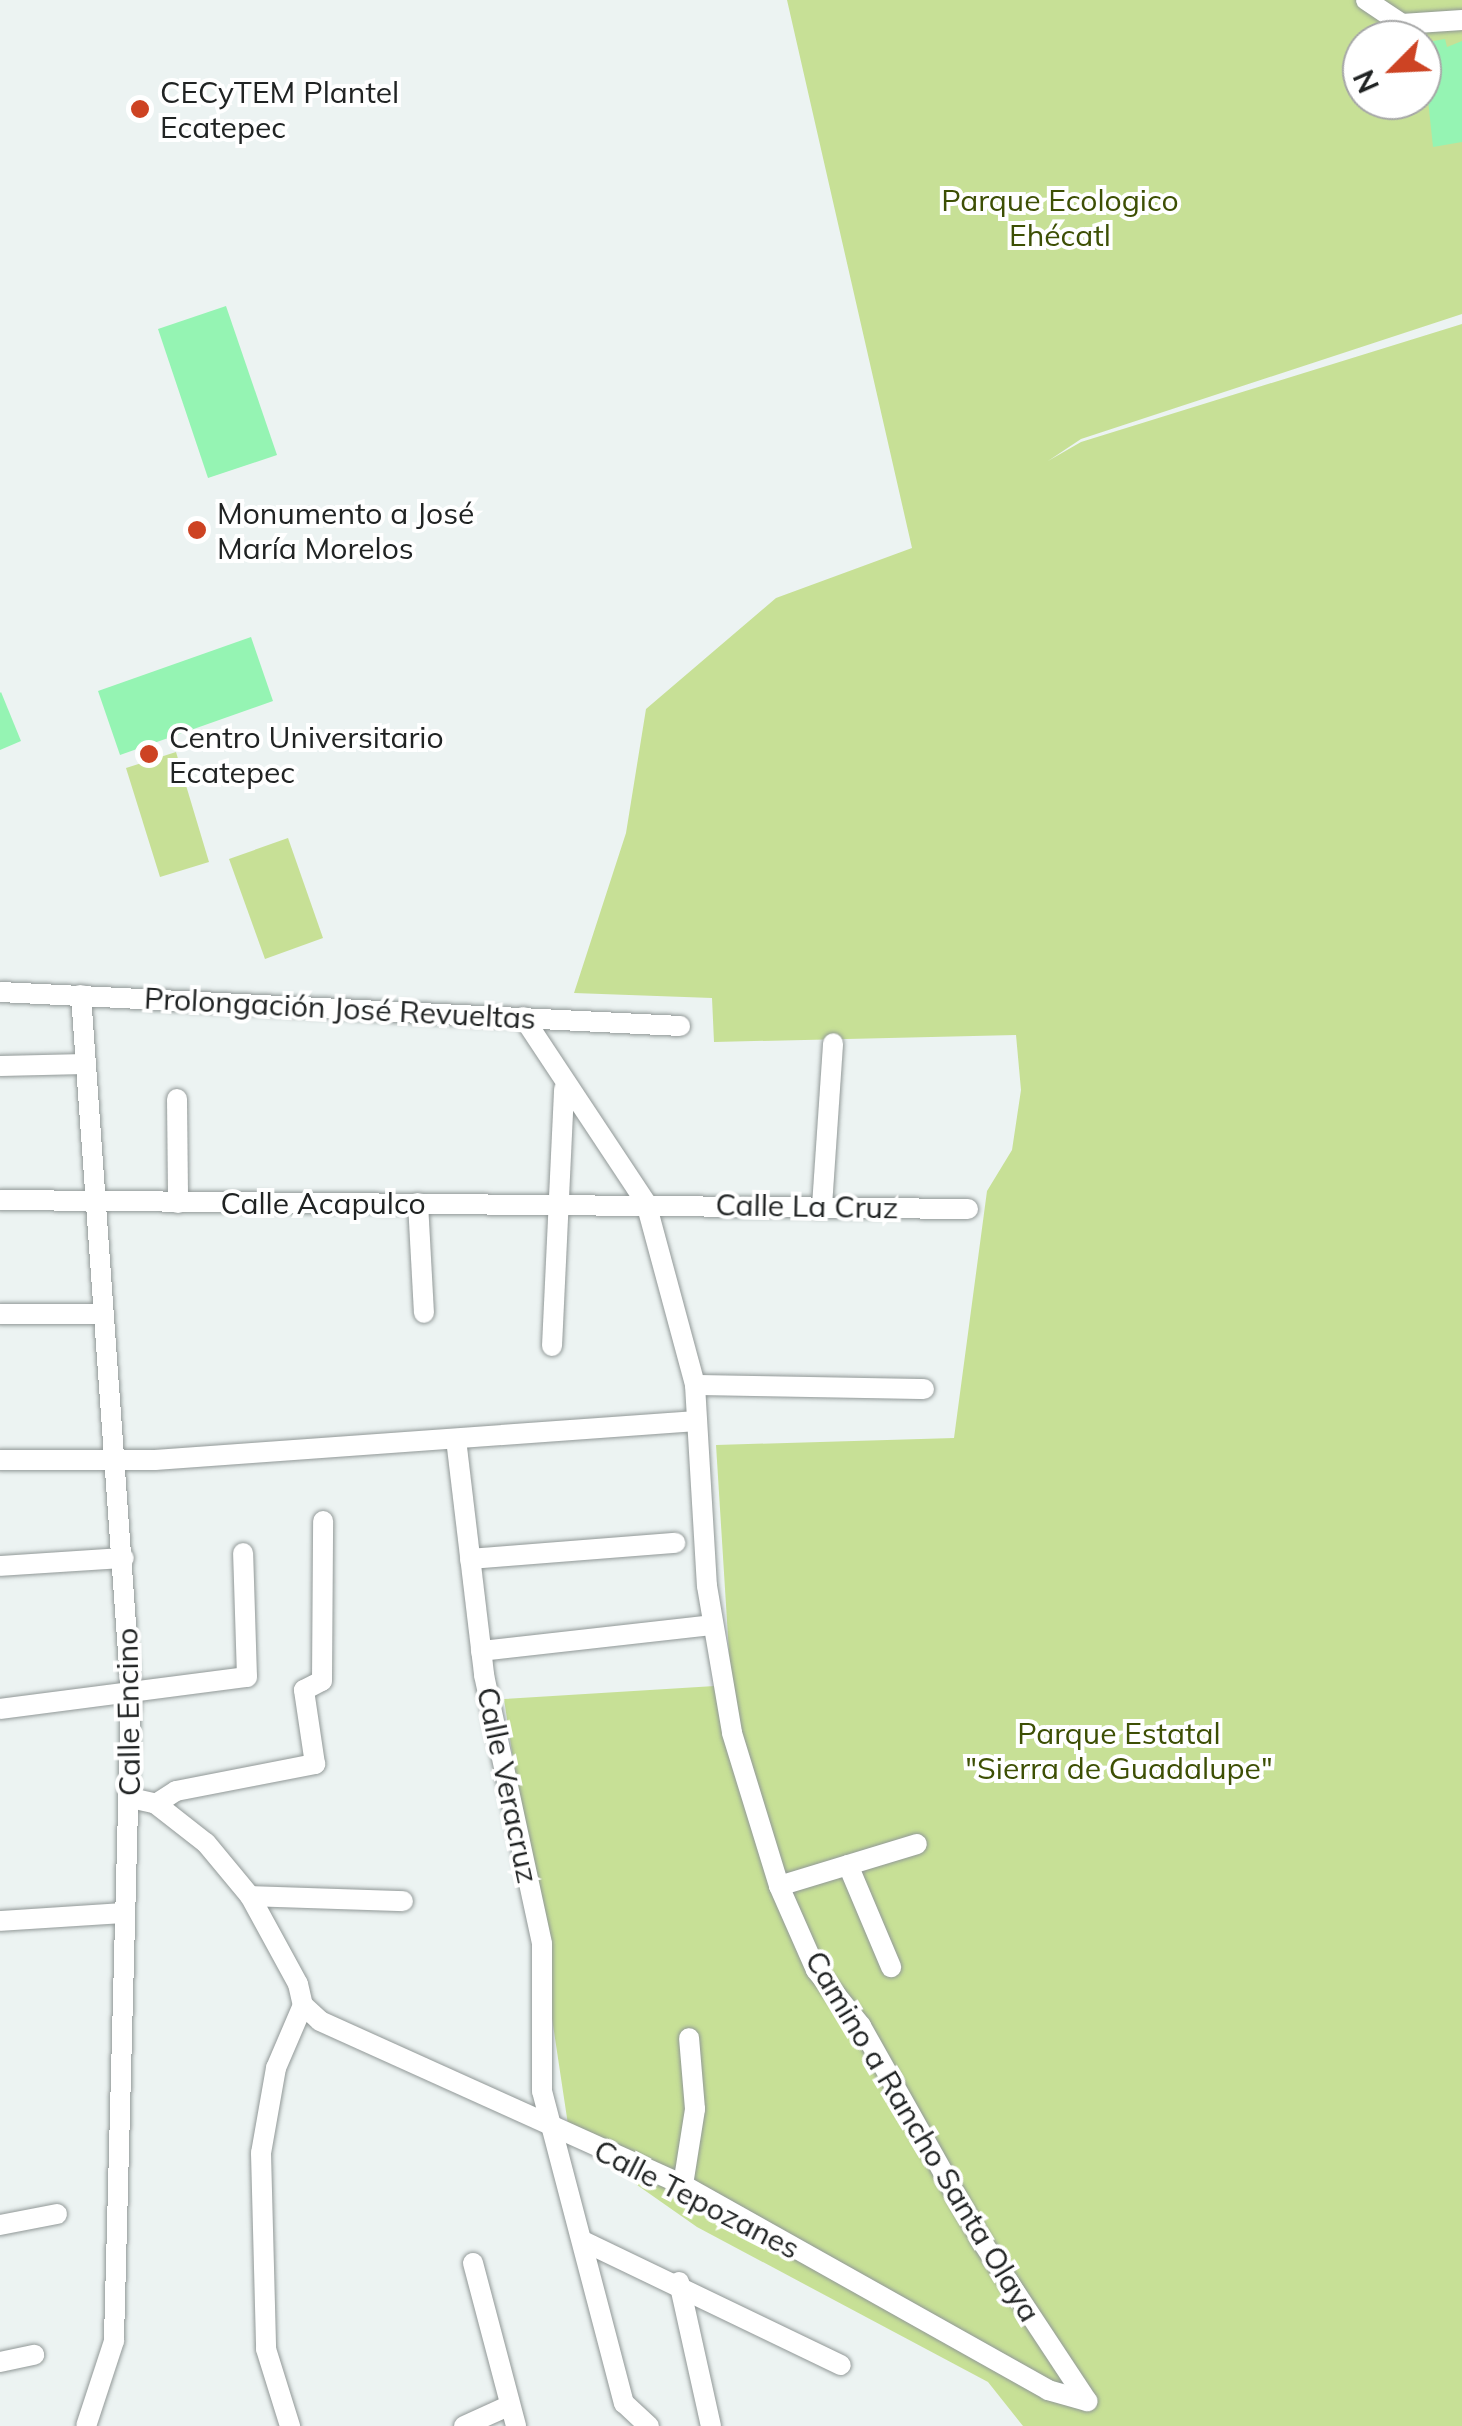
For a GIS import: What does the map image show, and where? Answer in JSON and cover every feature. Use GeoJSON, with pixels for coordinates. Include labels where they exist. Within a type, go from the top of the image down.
{"type":"FeatureCollection","features":[{"type":"Feature","properties":{"kind":"street"},"geometry":{"type":"LineString","coordinates":[[1366,0],[1402,24],[1462,20]]}},
{"type":"Feature","properties":{"kind":"street","name":"Prolongación José Revueltas"},"geometry":{"type":"LineString","coordinates":[[0,992],[680,1026]]}},
{"type":"Feature","properties":{"kind":"street","name":"Calle Encino"},"geometry":{"type":"LineString","coordinates":[[82,995],[131,1694],[114,2341],[86,2426]]}},
{"type":"Feature","properties":{"kind":"street","name":"Camino a Rancho Santa Olaya"},"geometry":{"type":"LineString","coordinates":[[523,1017],[564,1089],[646,1203],[695,1385],[713,1625],[732,1734],[779,1886],[816,1970],[861,2026],[980,2240],[1087,2400]]}},
{"type":"Feature","properties":{"kind":"street"},"geometry":{"type":"LineString","coordinates":[[822,1206],[833,1043]]}},
{"type":"Feature","properties":{"kind":"street"},"geometry":{"type":"LineString","coordinates":[[0,1066],[86,1064]]}},
{"type":"Feature","properties":{"kind":"street"},"geometry":{"type":"LineString","coordinates":[[552,1346],[564,1089]]}},
{"type":"Feature","properties":{"kind":"street"},"geometry":{"type":"LineString","coordinates":[[177,1099],[178,1203]]}},
{"type":"Feature","properties":{"kind":"street","name":"Calle Acapulco"},"geometry":{"type":"LineString","coordinates":[[0,1200],[646,1203]]}},
{"type":"Feature","properties":{"kind":"street"},"geometry":{"type":"LineString","coordinates":[[418,1203],[424,1312]]}},
{"type":"Feature","properties":{"kind":"street","name":"Calle La Cruz"},"geometry":{"type":"LineString","coordinates":[[646,1203],[968,1209]]}},
{"type":"Feature","properties":{"kind":"street"},"geometry":{"type":"LineString","coordinates":[[0,1314],[104,1314]]}},
{"type":"Feature","properties":{"kind":"street"},"geometry":{"type":"LineString","coordinates":[[695,1385],[924,1389]]}},
{"type":"Feature","properties":{"kind":"street"},"geometry":{"type":"LineString","coordinates":[[0,1460],[113,1461],[697,1420]]}},
{"type":"Feature","properties":{"kind":"street","name":"Calle Veracruz"},"geometry":{"type":"LineString","coordinates":[[456,1439],[481,1651],[542,1944],[542,2091],[556,2129],[624,2403],[649,2426]]}},
{"type":"Feature","properties":{"kind":"street"},"geometry":{"type":"LineString","coordinates":[[156,1804],[176,1791],[315,1764],[304,1690],[322,1681],[323,1521]]}},
{"type":"Feature","properties":{"kind":"street"},"geometry":{"type":"LineString","coordinates":[[470,1559],[676,1543]]}},
{"type":"Feature","properties":{"kind":"street"},"geometry":{"type":"LineString","coordinates":[[0,1709],[248,1677],[242,1553]]}},
{"type":"Feature","properties":{"kind":"street"},"geometry":{"type":"LineString","coordinates":[[0,1566],[124,1558]]}},
{"type":"Feature","properties":{"kind":"street"},"geometry":{"type":"LineString","coordinates":[[481,1651],[713,1625]]}},
{"type":"Feature","properties":{"kind":"street"},"geometry":{"type":"LineString","coordinates":[[131,1798],[156,1804],[250,1896],[303,2005],[276,2068],[262,2153],[266,2349],[290,2426]]}},
{"type":"Feature","properties":{"kind":"street"},"geometry":{"type":"LineString","coordinates":[[779,1886],[916,1844]]}},
{"type":"Feature","properties":{"kind":"street"},"geometry":{"type":"LineString","coordinates":[[848,1865],[891,1967]]}},
{"type":"Feature","properties":{"kind":"street"},"geometry":{"type":"LineString","coordinates":[[250,1896],[404,1901]]}},
{"type":"Feature","properties":{"kind":"street"},"geometry":{"type":"LineString","coordinates":[[0,1921],[126,1913]]}},
{"type":"Feature","properties":{"kind":"street","name":"Calle Tepozanes"},"geometry":{"type":"LineString","coordinates":[[303,2005],[320,2021],[682,2185],[1048,2390],[1087,2400]]}},
{"type":"Feature","properties":{"kind":"street"},"geometry":{"type":"LineString","coordinates":[[682,2185],[695,2109],[689,2038]]}},
{"type":"Feature","properties":{"kind":"street"},"geometry":{"type":"LineString","coordinates":[[0,2225],[57,2214]]}},
{"type":"Feature","properties":{"kind":"street"},"geometry":{"type":"LineString","coordinates":[[583,2241],[679,2282],[842,2365]]}},
{"type":"Feature","properties":{"kind":"street"},"geometry":{"type":"LineString","coordinates":[[464,2426],[510,2417],[472,2263]]}},
{"type":"Feature","properties":{"kind":"street"},"geometry":{"type":"LineString","coordinates":[[679,2282],[711,2426]]}},
{"type":"Feature","properties":{"kind":"street"},"geometry":{"type":"LineString","coordinates":[[0,2362],[34,2354]]}},
{"type":"Feature","properties":{"kind":"green space","name":"Parque Estatal \"Sierra de Guadalupe\""},"geometry":{"type":"Polygon","coordinates":[[[787,0],[1462,0],[1462,314],[1081,439],[1048,461],[1081,442],[1462,324],[1462,2426],[1023,2426],[988,2382],[697,2227],[570,2138],[504,1699],[731,1685],[716,1445],[954,1438],[987,1191],[1012,1150],[1021,1090],[1016,1035],[714,1042],[712,998],[574,993],[626,833],[646,709],[776,598],[912,548],[787,0]]]}},
{"type":"Feature","properties":{"kind":"green space"},"geometry":{"type":"Polygon","coordinates":[[[176,752],[209,862],[160,877],[126,768],[176,752]]]}},
{"type":"Feature","properties":{"kind":"green space"},"geometry":{"type":"Polygon","coordinates":[[[288,838],[323,938],[265,959],[229,859],[288,838]]]}},
{"type":"Feature","properties":{"kind":"building"},"geometry":{"type":"Polygon","coordinates":[[[1442,40],[1447,47],[1462,41],[1462,142],[1433,147],[1430,120],[1442,120],[1442,40]]]}},
{"type":"Feature","properties":{"kind":"building"},"geometry":{"type":"Polygon","coordinates":[[[226,306],[277,455],[208,478],[158,329],[226,306]]]}},
{"type":"Feature","properties":{"kind":"building"},"geometry":{"type":"Polygon","coordinates":[[[251,637],[273,701],[120,755],[98,691],[251,637]]]}},
{"type":"Feature","properties":{"kind":"building"},"geometry":{"type":"Polygon","coordinates":[[[0,693],[21,741],[0,750],[0,693]]]}},
{"type":"Feature","properties":{"kind":"place","name":"CECyTEM Plantel Ecatepec"},"geometry":{"type":"Point","coordinates":[140,109]}},
{"type":"Feature","properties":{"kind":"place","name":"Monumento a José María Morelos"},"geometry":{"type":"Point","coordinates":[197,530]}},
{"type":"Feature","properties":{"kind":"place","name":"Centro Universitario Ecatepec"},"geometry":{"type":"Point","coordinates":[149,754]}},
{"type":"Feature","properties":{"kind":"park label","name":"Parque Ecologico Ehécatl"},"geometry":{"type":"Point","coordinates":[1060,217]}}]}
